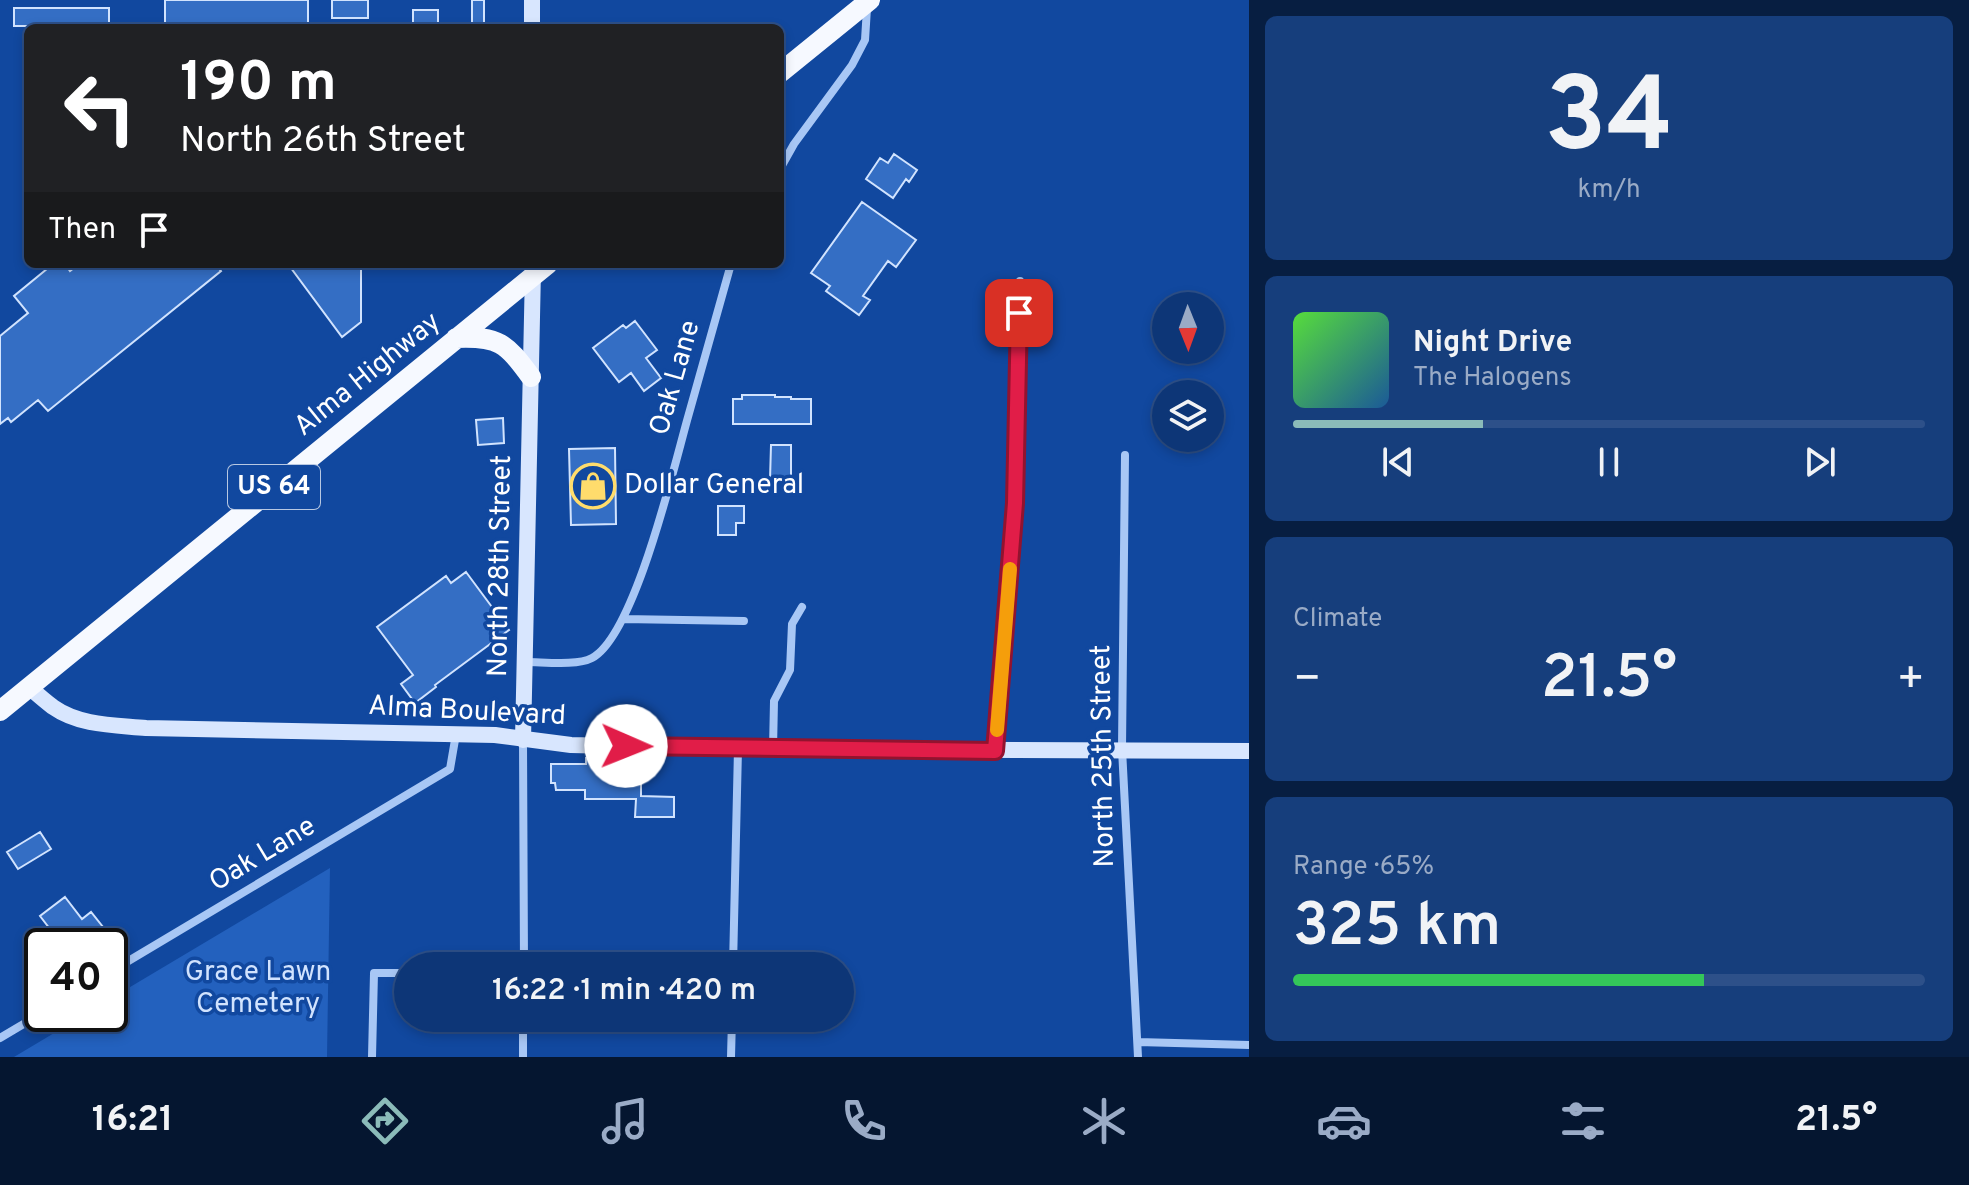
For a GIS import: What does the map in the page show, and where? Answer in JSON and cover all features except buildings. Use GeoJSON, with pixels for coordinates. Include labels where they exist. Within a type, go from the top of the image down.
{"type":"FeatureCollection","features":[{"type":"Feature","properties":{"kind":"main road"},"geometry":{"type":"LineString","coordinates":[[784,70],[867,1]]}},
{"type":"Feature","properties":{"kind":"main road","name":"Alma Highway"},"geometry":{"type":"LineString","coordinates":[[0,711],[538,268]]}},
{"type":"Feature","properties":{"kind":"main road"},"geometry":{"type":"LineString","coordinates":[[456,338],[478,337],[498,341],[508,348],[531,377]]}},
{"type":"Feature","properties":{"kind":"street"},"geometry":{"type":"LineString","coordinates":[[532,0],[532,24]]}},
{"type":"Feature","properties":{"kind":"street"},"geometry":{"type":"LineString","coordinates":[[784,162],[852,65],[865,40],[867,1]]}},
{"type":"Feature","properties":{"kind":"street","name":"North 28th Street"},"geometry":{"type":"LineString","coordinates":[[524,952],[523,740],[531,377],[538,268]]}},
{"type":"Feature","properties":{"kind":"street","name":"Oak Lane"},"geometry":{"type":"LineString","coordinates":[[526,662],[578,662],[593,658],[605,647],[623,619],[649,556],[730,268]]}},
{"type":"Feature","properties":{"kind":"street"},"geometry":{"type":"LineString","coordinates":[[995,751],[1015,503],[1020,281]]}},
{"type":"Feature","properties":{"kind":"street","name":"North 25th Street"},"geometry":{"type":"LineString","coordinates":[[1125,455],[1122,749],[1138,1057]]}},
{"type":"Feature","properties":{"kind":"street"},"geometry":{"type":"LineString","coordinates":[[773,749],[774,701],[790,670],[792,624],[802,607]]}},
{"type":"Feature","properties":{"kind":"street"},"geometry":{"type":"LineString","coordinates":[[623,619],[744,621]]}},
{"type":"Feature","properties":{"kind":"street","name":"Alma Boulevard"},"geometry":{"type":"LineString","coordinates":[[29,687],[53,708],[74,719],[146,728],[456,733],[571,745],[738,749],[1249,751]]}},
{"type":"Feature","properties":{"kind":"street","name":"Oak Lane"},"geometry":{"type":"LineString","coordinates":[[128,961],[450,769],[456,733]]}},
{"type":"Feature","properties":{"kind":"street"},"geometry":{"type":"LineString","coordinates":[[733,952],[738,749]]}},
{"type":"Feature","properties":{"kind":"street"},"geometry":{"type":"LineString","coordinates":[[372,1057],[374,973],[394,973]]}},
{"type":"Feature","properties":{"kind":"street"},"geometry":{"type":"LineString","coordinates":[[0,1038],[24,1024]]}},
{"type":"Feature","properties":{"kind":"street"},"geometry":{"type":"LineString","coordinates":[[523,1032],[523,1057]]}},
{"type":"Feature","properties":{"kind":"street"},"geometry":{"type":"LineString","coordinates":[[731,1057],[732,1032]]}},
{"type":"Feature","properties":{"kind":"street"},"geometry":{"type":"LineString","coordinates":[[1138,1042],[1249,1045]]}},
{"type":"Feature","properties":{"kind":"green space","name":"Grace Lawn Cemetery"},"geometry":{"type":"Polygon","coordinates":[[[330,868],[327,1057],[14,1057],[56,1032],[128,1032],[128,988],[330,868]]]}},
{"type":"Feature","properties":{"kind":"slow traffic"},"geometry":{"type":"LineString","coordinates":[[997,730],[1010,569]]}},
{"type":"Feature","properties":{"kind":"place","name":"Dollar General"},"geometry":{"type":"Point","coordinates":[593,486]}},
{"type":"Feature","properties":{"kind":"route"},"geometry":{"type":"LineString","coordinates":[[626,746],[995,751],[1015,503],[1019,313]]}}]}
